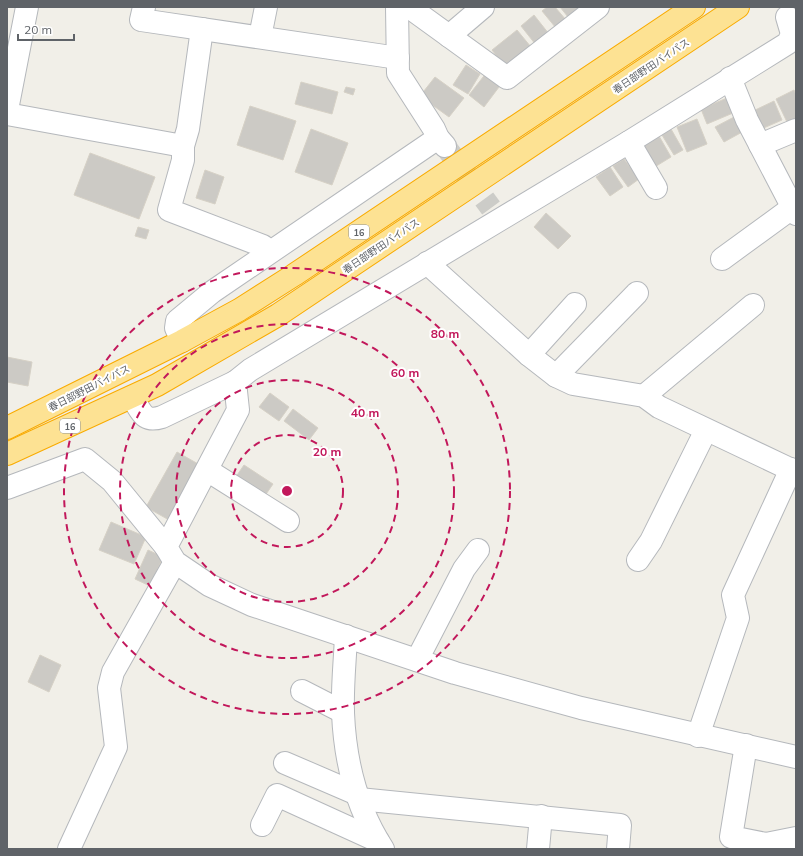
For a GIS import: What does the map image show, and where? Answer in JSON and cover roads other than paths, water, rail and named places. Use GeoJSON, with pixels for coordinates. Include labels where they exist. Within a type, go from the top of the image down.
{"type":"FeatureCollection","features":[{"type":"Feature","properties":{"kind":"highway","name":"春日部野田バイパス"},"geometry":{"type":"LineString","coordinates":[[7,428],[180,331],[238,310],[294,276],[694,7]]}},
{"type":"Feature","properties":{"kind":"highway","name":"春日部野田バイパス"},"geometry":{"type":"LineString","coordinates":[[7,454],[158,385],[278,315],[738,7]]}},
{"type":"Feature","properties":{"kind":"street"},"geometry":{"type":"LineString","coordinates":[[7,110],[26,7]]}},
{"type":"Feature","properties":{"kind":"street"},"geometry":{"type":"LineString","coordinates":[[144,7],[141,20],[398,58]]}},
{"type":"Feature","properties":{"kind":"street"},"geometry":{"type":"LineString","coordinates":[[260,37],[266,7]]}},
{"type":"Feature","properties":{"kind":"street"},"geometry":{"type":"LineString","coordinates":[[180,331],[212,292],[442,142],[398,73],[397,7]]}},
{"type":"Feature","properties":{"kind":"street"},"geometry":{"type":"LineString","coordinates":[[409,7],[507,78],[598,7]]}},
{"type":"Feature","properties":{"kind":"street"},"geometry":{"type":"LineString","coordinates":[[449,36],[483,7]]}},
{"type":"Feature","properties":{"kind":"street"},"geometry":{"type":"LineString","coordinates":[[132,397],[146,418],[152,420],[162,417],[234,382],[250,370],[428,262],[443,255],[495,214],[629,142],[788,43],[792,34],[787,17]]}},
{"type":"Feature","properties":{"kind":"street"},"geometry":{"type":"LineString","coordinates":[[202,29],[188,129],[183,146],[183,160],[169,210],[263,246]]}},
{"type":"Feature","properties":{"kind":"street"},"geometry":{"type":"LineString","coordinates":[[722,259],[795,208],[747,120],[730,78]]}},
{"type":"Feature","properties":{"kind":"street"},"geometry":{"type":"LineString","coordinates":[[7,114],[183,146]]}},
{"type":"Feature","properties":{"kind":"street"},"geometry":{"type":"LineString","coordinates":[[760,145],[796,130]]}},
{"type":"Feature","properties":{"kind":"street"},"geometry":{"type":"LineString","coordinates":[[629,142],[656,188]]}},
{"type":"Feature","properties":{"kind":"street"},"geometry":{"type":"LineString","coordinates":[[428,262],[529,355],[556,376],[573,384],[644,396],[659,407],[793,470],[733,595],[738,618],[698,736]]}},
{"type":"Feature","properties":{"kind":"street"},"geometry":{"type":"LineString","coordinates":[[556,376],[637,293]]}},
{"type":"Feature","properties":{"kind":"street"},"geometry":{"type":"LineString","coordinates":[[529,355],[575,304]]}},
{"type":"Feature","properties":{"kind":"street"},"geometry":{"type":"LineString","coordinates":[[644,396],[754,305]]}},
{"type":"Feature","properties":{"kind":"street"},"geometry":{"type":"LineString","coordinates":[[69,849],[116,747],[108,688],[113,672],[170,554],[207,470],[238,410],[234,382]]}},
{"type":"Feature","properties":{"kind":"street"},"geometry":{"type":"LineString","coordinates":[[638,560],[651,541],[706,430]]}},
{"type":"Feature","properties":{"kind":"street"},"geometry":{"type":"LineString","coordinates":[[7,488],[85,459],[112,481],[170,554],[209,585],[252,605],[417,660],[529,694],[698,736],[746,745],[796,757]]}},
{"type":"Feature","properties":{"kind":"street"},"geometry":{"type":"LineString","coordinates":[[207,470],[288,521]]}},
{"type":"Feature","properties":{"kind":"street"},"geometry":{"type":"LineString","coordinates":[[417,660],[464,568],[478,550]]}},
{"type":"Feature","properties":{"kind":"street"},"geometry":{"type":"LineString","coordinates":[[346,636],[343,712],[346,749],[363,812],[380,845]]}},
{"type":"Feature","properties":{"kind":"street"},"geometry":{"type":"LineString","coordinates":[[302,691],[343,712]]}},
{"type":"Feature","properties":{"kind":"street"},"geometry":{"type":"LineString","coordinates":[[746,745],[731,837],[766,844],[796,838]]}},
{"type":"Feature","properties":{"kind":"street"},"geometry":{"type":"LineString","coordinates":[[285,763],[358,796],[620,825],[618,849]]}},
{"type":"Feature","properties":{"kind":"street"},"geometry":{"type":"LineString","coordinates":[[262,825],[277,795],[380,845]]}},
{"type":"Feature","properties":{"kind":"street"},"geometry":{"type":"LineString","coordinates":[[538,849],[541,816]]}},
{"type":"Feature","properties":{"kind":"tunnel"},"geometry":{"type":"LineString","coordinates":[[445,146],[491,208]]}}]}
